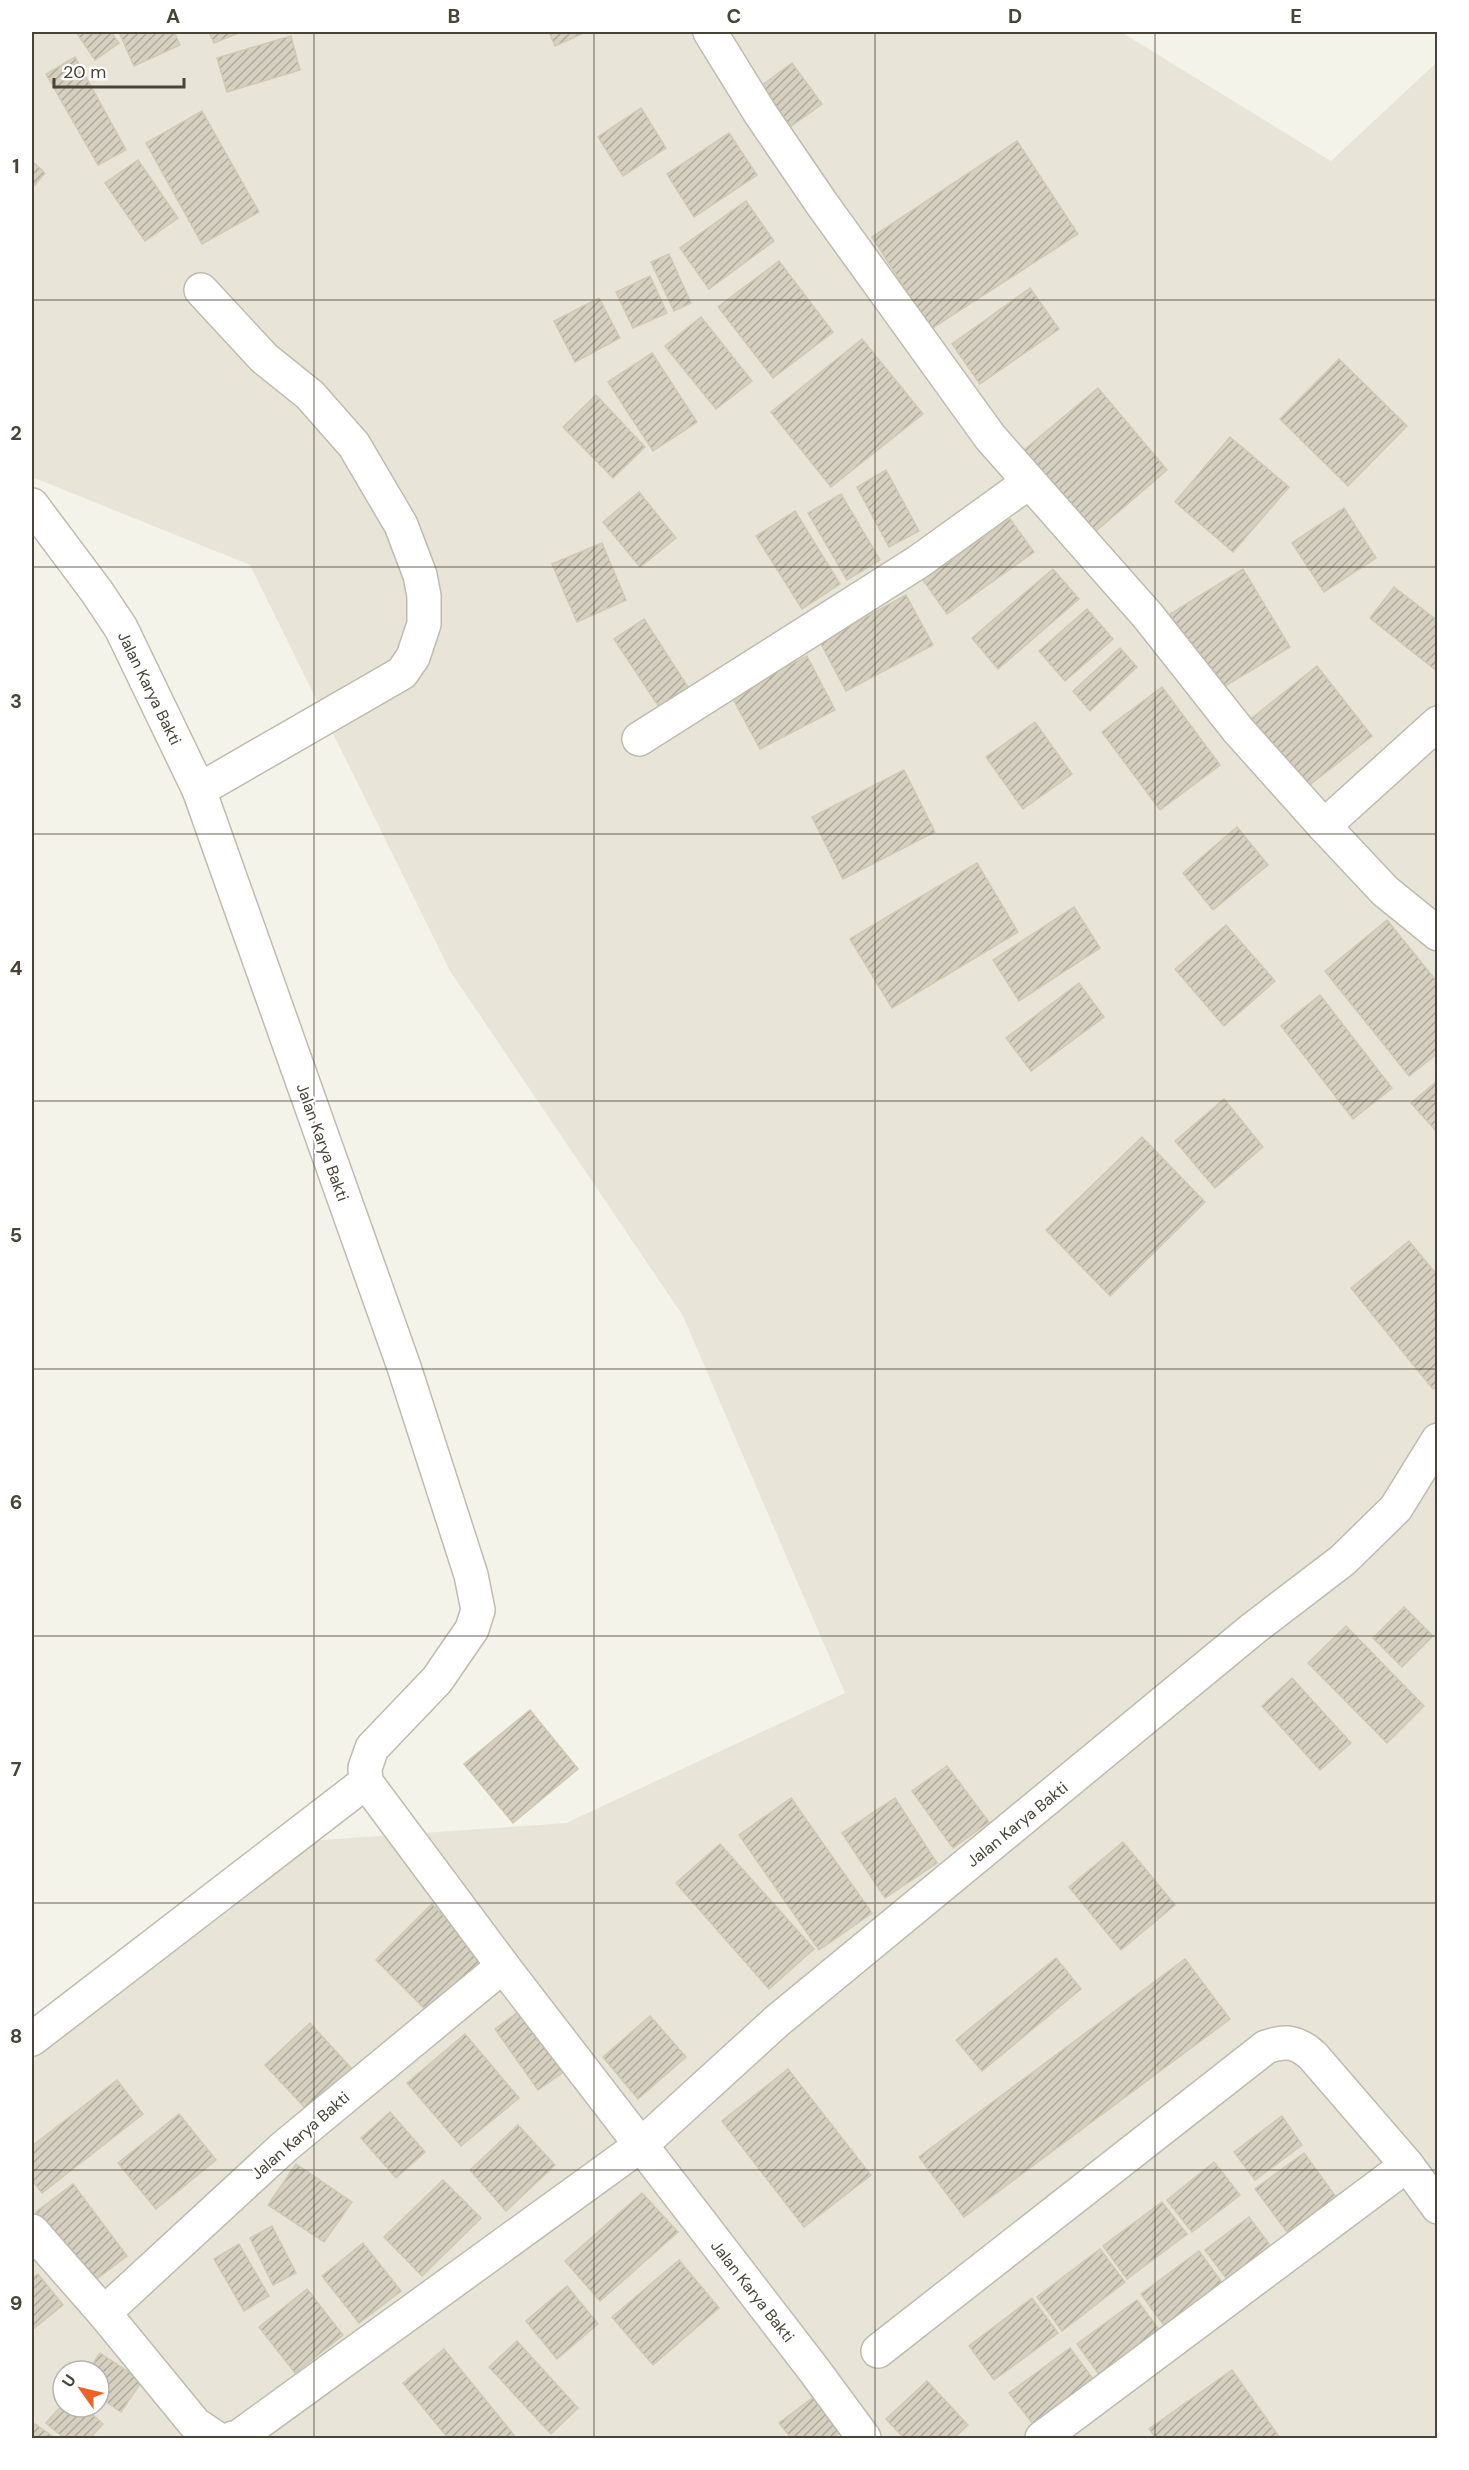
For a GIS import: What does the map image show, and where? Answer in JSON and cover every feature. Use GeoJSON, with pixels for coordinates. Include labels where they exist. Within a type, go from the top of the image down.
{"type":"FeatureCollection","features":[{"type":"Feature","properties":{"kind":"street"},"geometry":{"type":"LineString","coordinates":[[710,32],[760,113],[822,204],[990,437],[1148,616],[1238,730],[1324,826],[1385,891],[1437,934]]}},
{"type":"Feature","properties":{"kind":"street"},"geometry":{"type":"LineString","coordinates":[[199,790],[402,673],[413,657],[424,624],[424,596],[420,575],[401,525],[354,445],[310,396],[264,358],[201,291]]}},
{"type":"Feature","properties":{"kind":"street"},"geometry":{"type":"LineString","coordinates":[[639,739],[918,562],[1029,482]]}},
{"type":"Feature","properties":{"kind":"street","name":"Jalan Karya Bakti"},"geometry":{"type":"LineString","coordinates":[[32,506],[97,592],[121,628],[199,790],[404,1367],[471,1575],[478,1610],[466,1641],[437,1680],[372,1748],[365,1768],[366,1782],[503,1966],[814,2370],[864,2439]]}},
{"type":"Feature","properties":{"kind":"street"},"geometry":{"type":"LineString","coordinates":[[1324,826],[1437,723]]}},
{"type":"Feature","properties":{"kind":"street","name":"Jalan Karya Bakti"},"geometry":{"type":"LineString","coordinates":[[232,2439],[237,2438],[641,2145],[777,2021],[1254,1628],[1343,1560],[1396,1508],[1435,1444]]}},
{"type":"Feature","properties":{"kind":"street"},"geometry":{"type":"LineString","coordinates":[[32,2039],[366,1782]]}},
{"type":"Feature","properties":{"kind":"street","name":"Jalan Karya Bakti"},"geometry":{"type":"LineString","coordinates":[[104,2313],[284,2147],[503,1966]]}},
{"type":"Feature","properties":{"kind":"street"},"geometry":{"type":"LineString","coordinates":[[878,2351],[1266,2047],[1278,2042],[1297,2044],[1313,2056],[1407,2165],[1437,2207]]}},
{"type":"Feature","properties":{"kind":"street"},"geometry":{"type":"LineString","coordinates":[[1042,2439],[1407,2165]]}},
{"type":"Feature","properties":{"kind":"street"},"geometry":{"type":"LineString","coordinates":[[32,2231],[104,2313],[195,2424],[216,2439]]}},
{"type":"Feature","properties":{"kind":"shaded area"},"geometry":{"type":"Polygon","coordinates":[[[32,32],[1121,32],[1331,161],[1437,62],[1437,2438],[32,2438],[32,2014],[79,2015],[263,1844],[566,1823],[845,1693],[683,1316],[450,971],[250,565],[32,477],[32,32]]]}},
{"type":"Feature","properties":{"kind":"building"},"geometry":{"type":"Polygon","coordinates":[[[76,32],[111,32],[119,43],[95,60],[76,32]]]}},
{"type":"Feature","properties":{"kind":"building"},"geometry":{"type":"Polygon","coordinates":[[[119,32],[174,32],[180,45],[134,66],[119,32]]]}},
{"type":"Feature","properties":{"kind":"building"},"geometry":{"type":"Polygon","coordinates":[[[209,32],[241,32],[214,43],[209,32]]]}},
{"type":"Feature","properties":{"kind":"building"},"geometry":{"type":"Polygon","coordinates":[[[549,32],[586,32],[555,46],[549,32]]]}},
{"type":"Feature","properties":{"kind":"building"},"geometry":{"type":"Polygon","coordinates":[[[291,36],[300,70],[227,92],[217,58],[291,36]]]}},
{"type":"Feature","properties":{"kind":"building"},"geometry":{"type":"Polygon","coordinates":[[[75,57],[126,150],[98,165],[46,74],[75,57]]]}},
{"type":"Feature","properties":{"kind":"building"},"geometry":{"type":"Polygon","coordinates":[[[792,63],[822,104],[783,132],[754,91],[792,63]]]}},
{"type":"Feature","properties":{"kind":"building"},"geometry":{"type":"Polygon","coordinates":[[[641,108],[666,148],[623,176],[598,137],[641,108]]]}},
{"type":"Feature","properties":{"kind":"building"},"geometry":{"type":"Polygon","coordinates":[[[202,111],[259,212],[202,244],[146,143],[202,111]]]}},
{"type":"Feature","properties":{"kind":"building"},"geometry":{"type":"Polygon","coordinates":[[[729,133],[757,175],[694,217],[667,174],[729,133]]]}},
{"type":"Feature","properties":{"kind":"building"},"geometry":{"type":"Polygon","coordinates":[[[1017,141],[1078,234],[931,329],[872,237],[1017,141]]]}},
{"type":"Feature","properties":{"kind":"building"},"geometry":{"type":"Polygon","coordinates":[[[138,160],[178,218],[145,241],[105,183],[138,160]]]}},
{"type":"Feature","properties":{"kind":"building"},"geometry":{"type":"Polygon","coordinates":[[[32,161],[45,173],[32,188],[32,161]]]}},
{"type":"Feature","properties":{"kind":"building"},"geometry":{"type":"Polygon","coordinates":[[[746,201],[774,241],[709,289],[680,248],[746,201]]]}},
{"type":"Feature","properties":{"kind":"building"},"geometry":{"type":"Polygon","coordinates":[[[669,254],[691,303],[674,311],[651,262],[669,254]]]}},
{"type":"Feature","properties":{"kind":"building"},"geometry":{"type":"Polygon","coordinates":[[[779,261],[833,332],[773,378],[718,307],[779,261]]]}},
{"type":"Feature","properties":{"kind":"building"},"geometry":{"type":"Polygon","coordinates":[[[650,276],[667,313],[633,328],[616,292],[650,276]]]}},
{"type":"Feature","properties":{"kind":"building"},"geometry":{"type":"Polygon","coordinates":[[[1030,288],[1059,329],[980,384],[952,344],[1030,288]]]}},
{"type":"Feature","properties":{"kind":"building"},"geometry":{"type":"Polygon","coordinates":[[[599,298],[620,338],[575,362],[554,321],[599,298]]]}},
{"type":"Feature","properties":{"kind":"building"},"geometry":{"type":"Polygon","coordinates":[[[701,317],[752,381],[716,409],[665,346],[701,317]]]}},
{"type":"Feature","properties":{"kind":"building"},"geometry":{"type":"Polygon","coordinates":[[[862,339],[923,414],[831,487],[771,412],[862,339]]]}},
{"type":"Feature","properties":{"kind":"building"},"geometry":{"type":"Polygon","coordinates":[[[652,353],[697,422],[653,451],[608,382],[652,353]]]}},
{"type":"Feature","properties":{"kind":"building"},"geometry":{"type":"Polygon","coordinates":[[[1339,359],[1407,426],[1348,486],[1280,419],[1339,359]]]}},
{"type":"Feature","properties":{"kind":"building"},"geometry":{"type":"Polygon","coordinates":[[[1098,388],[1167,470],[1088,538],[1018,455],[1098,388]]]}},
{"type":"Feature","properties":{"kind":"building"},"geometry":{"type":"Polygon","coordinates":[[[596,395],[645,447],[613,478],[563,427],[596,395]]]}},
{"type":"Feature","properties":{"kind":"building"},"geometry":{"type":"Polygon","coordinates":[[[1230,437],[1289,487],[1233,552],[1175,502],[1230,437]]]}},
{"type":"Feature","properties":{"kind":"building"},"geometry":{"type":"Polygon","coordinates":[[[886,470],[919,531],[889,547],[857,487],[886,470]]]}},
{"type":"Feature","properties":{"kind":"building"},"geometry":{"type":"Polygon","coordinates":[[[639,492],[676,538],[640,567],[603,522],[639,492]]]}},
{"type":"Feature","properties":{"kind":"building"},"geometry":{"type":"Polygon","coordinates":[[[841,494],[880,560],[847,580],[808,513],[841,494]]]}},
{"type":"Feature","properties":{"kind":"building"},"geometry":{"type":"Polygon","coordinates":[[[1344,508],[1376,558],[1324,592],[1292,543],[1344,508]]]}},
{"type":"Feature","properties":{"kind":"building"},"geometry":{"type":"Polygon","coordinates":[[[795,511],[840,584],[802,609],[756,536],[795,511]]]}},
{"type":"Feature","properties":{"kind":"building"},"geometry":{"type":"Polygon","coordinates":[[[1010,519],[1034,552],[947,614],[923,580],[1010,519]]]}},
{"type":"Feature","properties":{"kind":"building"},"geometry":{"type":"Polygon","coordinates":[[[602,543],[626,600],[577,622],[552,564],[602,543]]]}},
{"type":"Feature","properties":{"kind":"building"},"geometry":{"type":"Polygon","coordinates":[[[1053,569],[1079,599],[998,669],[972,638],[1053,569]]]}},
{"type":"Feature","properties":{"kind":"building"},"geometry":{"type":"Polygon","coordinates":[[[1243,569],[1290,647],[1217,691],[1170,614],[1243,569]]]}},
{"type":"Feature","properties":{"kind":"building"},"geometry":{"type":"Polygon","coordinates":[[[1394,587],[1438,621],[1438,672],[1370,618],[1394,587]]]}},
{"type":"Feature","properties":{"kind":"building"},"geometry":{"type":"Polygon","coordinates":[[[906,595],[933,645],[846,691],[820,642],[906,595]]]}},
{"type":"Feature","properties":{"kind":"building"},"geometry":{"type":"Polygon","coordinates":[[[1087,609],[1113,639],[1065,681],[1039,651],[1087,609]]]}},
{"type":"Feature","properties":{"kind":"building"},"geometry":{"type":"Polygon","coordinates":[[[644,619],[688,687],[659,707],[614,639],[644,619]]]}},
{"type":"Feature","properties":{"kind":"building"},"geometry":{"type":"Polygon","coordinates":[[[1120,648],[1137,667],[1090,711],[1073,691],[1120,648]]]}},
{"type":"Feature","properties":{"kind":"building"},"geometry":{"type":"Polygon","coordinates":[[[807,656],[835,710],[760,749],[731,695],[807,656]]]}},
{"type":"Feature","properties":{"kind":"building"},"geometry":{"type":"Polygon","coordinates":[[[1317,666],[1372,736],[1302,791],[1247,722],[1317,666]]]}},
{"type":"Feature","properties":{"kind":"building"},"geometry":{"type":"Polygon","coordinates":[[[1162,687],[1220,765],[1160,810],[1102,732],[1162,687]]]}},
{"type":"Feature","properties":{"kind":"building"},"geometry":{"type":"Polygon","coordinates":[[[1035,722],[1072,774],[1023,809],[986,757],[1035,722]]]}},
{"type":"Feature","properties":{"kind":"building"},"geometry":{"type":"Polygon","coordinates":[[[904,770],[935,832],[843,879],[812,817],[904,770]]]}},
{"type":"Feature","properties":{"kind":"building"},"geometry":{"type":"Polygon","coordinates":[[[1237,827],[1268,865],[1213,910],[1183,873],[1237,827]]]}},
{"type":"Feature","properties":{"kind":"building"},"geometry":{"type":"Polygon","coordinates":[[[977,863],[1018,932],[892,1008],[850,939],[977,863]]]}},
{"type":"Feature","properties":{"kind":"building"},"geometry":{"type":"Polygon","coordinates":[[[1074,907],[1100,948],[1019,1001],[993,960],[1074,907]]]}},
{"type":"Feature","properties":{"kind":"building"},"geometry":{"type":"Polygon","coordinates":[[[1387,920],[1438,983],[1438,1053],[1409,1076],[1325,971],[1387,920]]]}},
{"type":"Feature","properties":{"kind":"building"},"geometry":{"type":"Polygon","coordinates":[[[1226,925],[1275,981],[1224,1026],[1175,969],[1226,925]]]}},
{"type":"Feature","properties":{"kind":"building"},"geometry":{"type":"Polygon","coordinates":[[[1079,983],[1104,1017],[1031,1071],[1006,1038],[1079,983]]]}},
{"type":"Feature","properties":{"kind":"building"},"geometry":{"type":"Polygon","coordinates":[[[1320,995],[1392,1088],[1353,1119],[1281,1026],[1320,995]]]}},
{"type":"Feature","properties":{"kind":"building"},"geometry":{"type":"Polygon","coordinates":[[[1438,1080],[1438,1133],[1411,1103],[1438,1080]]]}},
{"type":"Feature","properties":{"kind":"building"},"geometry":{"type":"Polygon","coordinates":[[[1224,1099],[1263,1147],[1215,1188],[1175,1141],[1224,1099]]]}},
{"type":"Feature","properties":{"kind":"building"},"geometry":{"type":"Polygon","coordinates":[[[1142,1137],[1205,1202],[1110,1296],[1046,1230],[1142,1137]]]}},
{"type":"Feature","properties":{"kind":"building"},"geometry":{"type":"Polygon","coordinates":[[[1409,1241],[1438,1276],[1438,1386],[1433,1389],[1351,1288],[1409,1241]]]}},
{"type":"Feature","properties":{"kind":"building"},"geometry":{"type":"Polygon","coordinates":[[[1404,1607],[1433,1636],[1402,1667],[1373,1638],[1404,1607]]]}},
{"type":"Feature","properties":{"kind":"building"},"geometry":{"type":"Polygon","coordinates":[[[1346,1626],[1424,1706],[1387,1743],[1308,1663],[1346,1626]]]}},
{"type":"Feature","properties":{"kind":"building"},"geometry":{"type":"Polygon","coordinates":[[[1292,1678],[1351,1743],[1320,1770],[1262,1706],[1292,1678]]]}},
{"type":"Feature","properties":{"kind":"building"},"geometry":{"type":"Polygon","coordinates":[[[530,1710],[578,1769],[513,1823],[464,1764],[530,1710]]]}},
{"type":"Feature","properties":{"kind":"building"},"geometry":{"type":"Polygon","coordinates":[[[947,1766],[989,1822],[953,1848],[912,1791],[947,1766]]]}},
{"type":"Feature","properties":{"kind":"building"},"geometry":{"type":"Polygon","coordinates":[[[791,1798],[872,1913],[819,1950],[739,1835],[791,1798]]]}},
{"type":"Feature","properties":{"kind":"building"},"geometry":{"type":"Polygon","coordinates":[[[895,1798],[937,1863],[885,1898],[842,1833],[895,1798]]]}},
{"type":"Feature","properties":{"kind":"building"},"geometry":{"type":"Polygon","coordinates":[[[1123,1842],[1175,1905],[1121,1950],[1069,1887],[1123,1842]]]}},
{"type":"Feature","properties":{"kind":"building"},"geometry":{"type":"Polygon","coordinates":[[[720,1844],[814,1949],[769,1989],[676,1883],[720,1844]]]}},
{"type":"Feature","properties":{"kind":"building"},"geometry":{"type":"Polygon","coordinates":[[[432,1904],[486,1959],[430,2014],[376,1960],[432,1904]]]}},
{"type":"Feature","properties":{"kind":"building"},"geometry":{"type":"Polygon","coordinates":[[[1056,1958],[1081,1989],[982,2071],[956,2040],[1056,1958]]]}},
{"type":"Feature","properties":{"kind":"building"},"geometry":{"type":"Polygon","coordinates":[[[1185,1959],[1230,2019],[964,2217],[919,2157],[1185,1959]]]}},
{"type":"Feature","properties":{"kind":"building"},"geometry":{"type":"Polygon","coordinates":[[[525,2007],[569,2068],[538,2090],[495,2029],[525,2007]]]}},
{"type":"Feature","properties":{"kind":"building"},"geometry":{"type":"Polygon","coordinates":[[[650,2016],[686,2057],[638,2099],[603,2057],[650,2016]]]}},
{"type":"Feature","properties":{"kind":"building"},"geometry":{"type":"Polygon","coordinates":[[[310,2023],[352,2069],[307,2110],[265,2065],[310,2023]]]}},
{"type":"Feature","properties":{"kind":"building"},"geometry":{"type":"Polygon","coordinates":[[[465,2034],[519,2098],[461,2146],[407,2083],[465,2034]]]}},
{"type":"Feature","properties":{"kind":"building"},"geometry":{"type":"Polygon","coordinates":[[[788,2069],[871,2175],[804,2227],[722,2121],[788,2069]]]}},
{"type":"Feature","properties":{"kind":"building"},"geometry":{"type":"Polygon","coordinates":[[[117,2080],[143,2114],[42,2193],[32,2180],[32,2146],[117,2080]]]}},
{"type":"Feature","properties":{"kind":"building"},"geometry":{"type":"Polygon","coordinates":[[[390,2112],[425,2152],[396,2178],[361,2138],[390,2112]]]}},
{"type":"Feature","properties":{"kind":"building"},"geometry":{"type":"Polygon","coordinates":[[[179,2114],[216,2160],[156,2209],[118,2163],[179,2114]]]}},
{"type":"Feature","properties":{"kind":"building"},"geometry":{"type":"Polygon","coordinates":[[[1282,2116],[1302,2145],[1255,2180],[1234,2152],[1282,2116]]]}},
{"type":"Feature","properties":{"kind":"building"},"geometry":{"type":"Polygon","coordinates":[[[518,2125],[555,2165],[506,2211],[470,2170],[518,2125]]]}},
{"type":"Feature","properties":{"kind":"building"},"geometry":{"type":"Polygon","coordinates":[[[1304,2153],[1336,2197],[1287,2232],[1255,2189],[1304,2153]]]}},
{"type":"Feature","properties":{"kind":"building"},"geometry":{"type":"Polygon","coordinates":[[[1214,2162],[1240,2195],[1192,2232],[1167,2200],[1214,2162]]]}},
{"type":"Feature","properties":{"kind":"building"},"geometry":{"type":"Polygon","coordinates":[[[296,2164],[352,2202],[324,2242],[268,2205],[296,2164]]]}},
{"type":"Feature","properties":{"kind":"building"},"geometry":{"type":"Polygon","coordinates":[[[443,2180],[481,2218],[422,2276],[384,2237],[443,2180]]]}},
{"type":"Feature","properties":{"kind":"building"},"geometry":{"type":"Polygon","coordinates":[[[73,2184],[127,2256],[91,2283],[36,2212],[73,2184]]]}},
{"type":"Feature","properties":{"kind":"building"},"geometry":{"type":"Polygon","coordinates":[[[642,2193],[678,2232],[600,2301],[565,2261],[642,2193]]]}},
{"type":"Feature","properties":{"kind":"building"},"geometry":{"type":"Polygon","coordinates":[[[1162,2202],[1187,2234],[1127,2279],[1103,2246],[1162,2202]]]}},
{"type":"Feature","properties":{"kind":"building"},"geometry":{"type":"Polygon","coordinates":[[[1249,2217],[1276,2253],[1232,2286],[1205,2250],[1249,2217]]]}},
{"type":"Feature","properties":{"kind":"building"},"geometry":{"type":"Polygon","coordinates":[[[272,2226],[296,2273],[273,2285],[250,2238],[272,2226]]]}},
{"type":"Feature","properties":{"kind":"building"},"geometry":{"type":"Polygon","coordinates":[[[363,2243],[401,2291],[359,2323],[322,2276],[363,2243]]]}},
{"type":"Feature","properties":{"kind":"building"},"geometry":{"type":"Polygon","coordinates":[[[239,2244],[269,2296],[244,2311],[214,2259],[239,2244]]]}},
{"type":"Feature","properties":{"kind":"building"},"geometry":{"type":"Polygon","coordinates":[[[1100,2249],[1125,2282],[1062,2331],[1037,2297],[1100,2249]]]}},
{"type":"Feature","properties":{"kind":"building"},"geometry":{"type":"Polygon","coordinates":[[[1199,2251],[1226,2288],[1168,2331],[1141,2294],[1199,2251]]]}},
{"type":"Feature","properties":{"kind":"building"},"geometry":{"type":"Polygon","coordinates":[[[679,2260],[719,2308],[653,2365],[612,2317],[679,2260]]]}},
{"type":"Feature","properties":{"kind":"building"},"geometry":{"type":"Polygon","coordinates":[[[38,2274],[63,2305],[32,2330],[32,2278],[38,2274]]]}},
{"type":"Feature","properties":{"kind":"building"},"geometry":{"type":"Polygon","coordinates":[[[567,2286],[598,2324],[557,2359],[526,2321],[567,2286]]]}},
{"type":"Feature","properties":{"kind":"building"},"geometry":{"type":"Polygon","coordinates":[[[307,2289],[343,2335],[295,2373],[259,2327],[307,2289]]]}},
{"type":"Feature","properties":{"kind":"building"},"geometry":{"type":"Polygon","coordinates":[[[1032,2298],[1058,2333],[994,2380],[969,2346],[1032,2298]]]}},
{"type":"Feature","properties":{"kind":"building"},"geometry":{"type":"Polygon","coordinates":[[[1137,2300],[1163,2335],[1103,2380],[1077,2344],[1137,2300]]]}},
{"type":"Feature","properties":{"kind":"building"},"geometry":{"type":"Polygon","coordinates":[[[517,2341],[578,2408],[551,2434],[489,2367],[517,2341]]]}},
{"type":"Feature","properties":{"kind":"building"},"geometry":{"type":"Polygon","coordinates":[[[1070,2348],[1097,2384],[1036,2428],[1009,2393],[1070,2348]]]}},
{"type":"Feature","properties":{"kind":"building"},"geometry":{"type":"Polygon","coordinates":[[[444,2349],[514,2435],[511,2438],[448,2438],[403,2383],[444,2349]]]}},
{"type":"Feature","properties":{"kind":"building"},"geometry":{"type":"Polygon","coordinates":[[[100,2353],[109,2359],[96,2359],[100,2353]]]}},
{"type":"Feature","properties":{"kind":"building"},"geometry":{"type":"Polygon","coordinates":[[[111,2360],[142,2381],[121,2412],[111,2405],[111,2360]]]}},
{"type":"Feature","properties":{"kind":"building"},"geometry":{"type":"Polygon","coordinates":[[[1232,2370],[1280,2438],[1156,2438],[1149,2429],[1232,2370]]]}},
{"type":"Feature","properties":{"kind":"building"},"geometry":{"type":"Polygon","coordinates":[[[927,2381],[968,2425],[954,2438],[904,2438],[886,2419],[927,2381]]]}},
{"type":"Feature","properties":{"kind":"building"},"geometry":{"type":"Polygon","coordinates":[[[822,2391],[848,2426],[832,2438],[791,2438],[779,2423],[822,2391]]]}},
{"type":"Feature","properties":{"kind":"building"},"geometry":{"type":"Polygon","coordinates":[[[51,2417],[97,2419],[103,2424],[90,2438],[64,2438],[46,2423],[51,2417]]]}},
{"type":"Feature","properties":{"kind":"building"},"geometry":{"type":"Polygon","coordinates":[[[35,2424],[55,2438],[32,2438],[32,2429],[35,2424]]]}}]}
